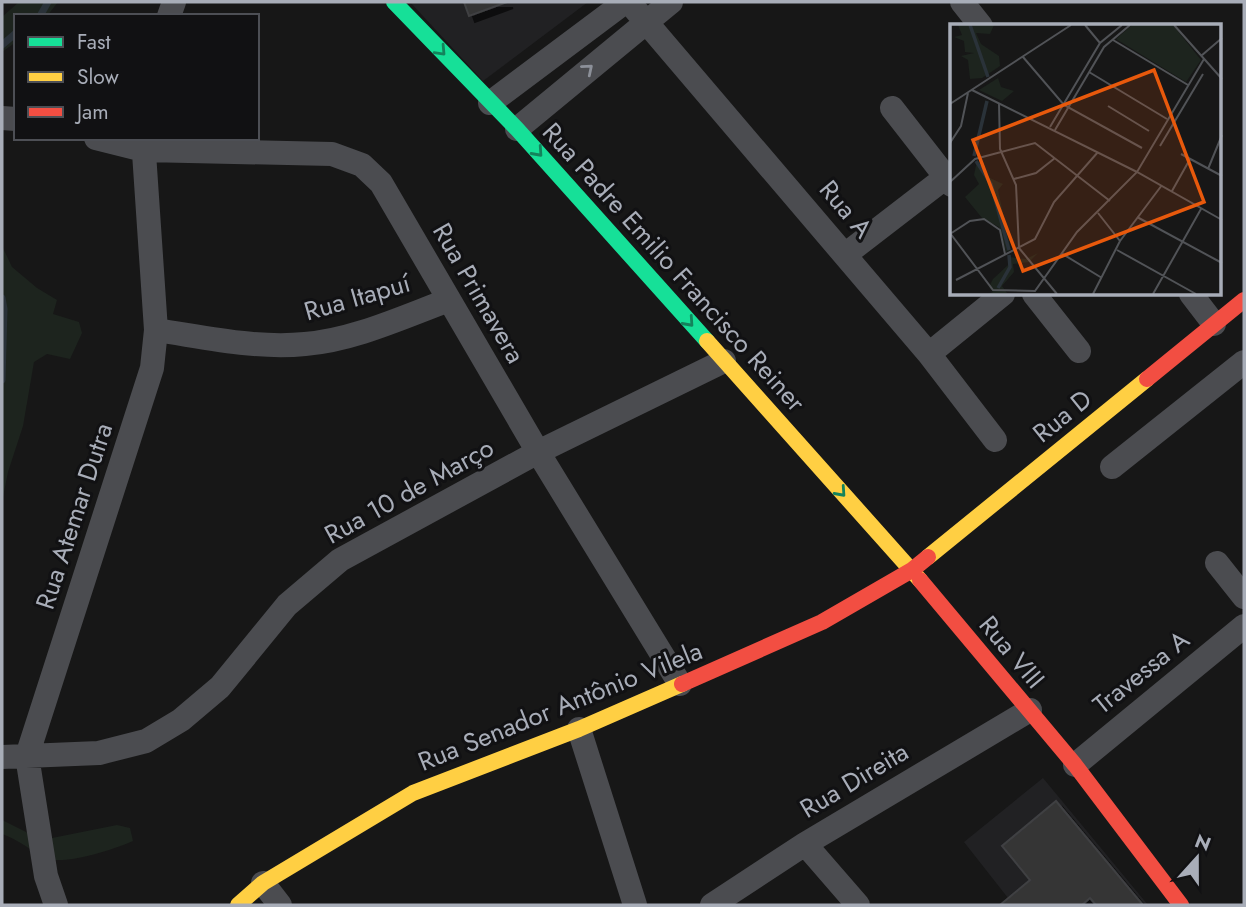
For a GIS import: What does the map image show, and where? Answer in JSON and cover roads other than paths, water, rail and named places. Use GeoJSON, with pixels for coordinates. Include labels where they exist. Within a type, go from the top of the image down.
{"type":"FeatureCollection","features":[{"type":"Feature","properties":{"kind":"street","name":"Rua Padre Emilio Francisco Reiner"},"geometry":{"type":"LineString","coordinates":[[394,2],[517,129],[912,570]]}},
{"type":"Feature","properties":{"kind":"street"},"geometry":{"type":"LineString","coordinates":[[490,103],[627,2]]}},
{"type":"Feature","properties":{"kind":"street","name":"Rua A"},"geometry":{"type":"LineString","coordinates":[[627,2],[647,20],[846,254],[929,354],[995,440]]}},
{"type":"Feature","properties":{"kind":"street"},"geometry":{"type":"LineString","coordinates":[[517,129],[671,2]]}},
{"type":"Feature","properties":{"kind":"street"},"geometry":{"type":"LineString","coordinates":[[962,2],[979,24]]}},
{"type":"Feature","properties":{"kind":"street"},"geometry":{"type":"LineString","coordinates":[[846,254],[949,181],[892,108]]}},
{"type":"Feature","properties":{"kind":"street","name":"Rua Primavera"},"geometry":{"type":"LineString","coordinates":[[112,140],[332,155],[362,164],[382,183],[538,452],[680,684]]}},
{"type":"Feature","properties":{"kind":"street","name":"Rua Atemar Dutra"},"geometry":{"type":"LineString","coordinates":[[55,905],[46,876],[27,756],[152,368],[156,330],[144,144]]}},
{"type":"Feature","properties":{"kind":"street"},"geometry":{"type":"LineString","coordinates":[[929,354],[1001,296]]}},
{"type":"Feature","properties":{"kind":"street"},"geometry":{"type":"LineString","coordinates":[[1036,296],[1079,351]]}},
{"type":"Feature","properties":{"kind":"street"},"geometry":{"type":"LineString","coordinates":[[1193,296],[1214,324]]}},
{"type":"Feature","properties":{"kind":"street","name":"Rua Itapuí"},"geometry":{"type":"LineString","coordinates":[[156,330],[257,344],[306,344],[352,335],[449,300]]}},
{"type":"Feature","properties":{"kind":"street","name":"Rua D"},"geometry":{"type":"LineString","coordinates":[[912,570],[1244,300]]}},
{"type":"Feature","properties":{"kind":"street","name":"Rua 10 de Março"},"geometry":{"type":"LineString","coordinates":[[2,757],[99,753],[146,741],[181,720],[220,688],[287,605],[340,560],[538,452],[724,361]]}},
{"type":"Feature","properties":{"kind":"street"},"geometry":{"type":"LineString","coordinates":[[1112,467],[1244,362]]}},
{"type":"Feature","properties":{"kind":"street"},"geometry":{"type":"LineString","coordinates":[[1217,563],[1244,597]]}},
{"type":"Feature","properties":{"kind":"street","name":"Rua Senador Antônio Vilela"},"geometry":{"type":"LineString","coordinates":[[238,905],[263,883],[413,793],[579,729],[822,622],[912,570]]}},
{"type":"Feature","properties":{"kind":"street","name":"Rua VIII"},"geometry":{"type":"LineString","coordinates":[[912,570],[1075,765],[1181,905]]}},
{"type":"Feature","properties":{"kind":"street","name":"Travessa A"},"geometry":{"type":"LineString","coordinates":[[1075,765],[1244,626]]}},
{"type":"Feature","properties":{"kind":"street","name":"Rua Direita"},"geometry":{"type":"LineString","coordinates":[[712,905],[806,844],[1030,710]]}},
{"type":"Feature","properties":{"kind":"street"},"geometry":{"type":"LineString","coordinates":[[579,729],[635,905]]}},
{"type":"Feature","properties":{"kind":"street"},"geometry":{"type":"LineString","coordinates":[[806,844],[858,905]]}},
{"type":"Feature","properties":{"kind":"street"},"geometry":{"type":"LineString","coordinates":[[263,883],[280,905]]}},
{"type":"Feature","properties":{"kind":"waterway"},"geometry":{"type":"LineString","coordinates":[[41,14],[48,2]]}},
{"type":"Feature","properties":{"kind":"waterway"},"geometry":{"type":"LineString","coordinates":[[2,45],[14,35]]}},
{"type":"Feature","properties":{"kind":"waterway"},"geometry":{"type":"LineString","coordinates":[[2,298],[2,380]]}}]}
